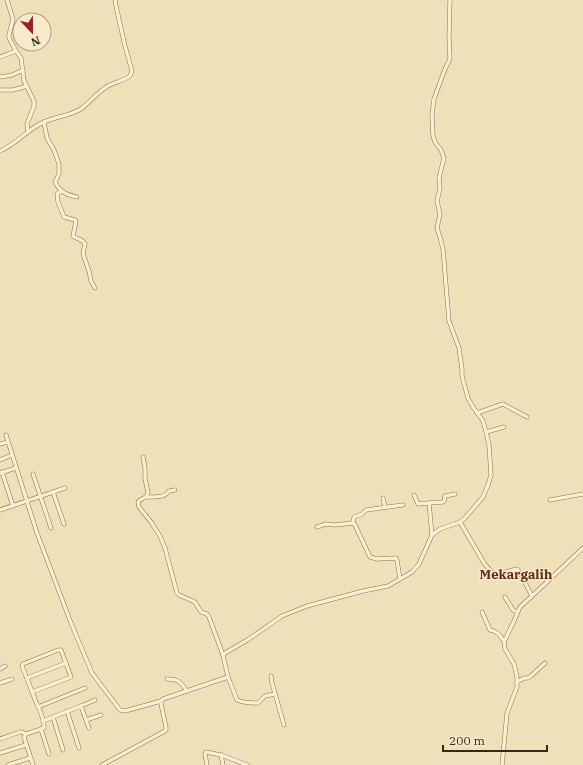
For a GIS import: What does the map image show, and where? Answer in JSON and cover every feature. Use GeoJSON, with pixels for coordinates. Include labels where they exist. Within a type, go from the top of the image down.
{"type":"FeatureCollection","features":[{"type":"Feature","properties":{"kind":"street"},"geometry":{"type":"LineString","coordinates":[[7,0],[12,16]]}},
{"type":"Feature","properties":{"kind":"street"},"geometry":{"type":"LineString","coordinates":[[0,151],[44,122],[80,109],[107,86],[130,76],[132,71],[115,0]]}},
{"type":"Feature","properties":{"kind":"street"},"geometry":{"type":"LineString","coordinates":[[224,655],[277,618],[307,606],[388,586],[412,572],[419,564],[432,535],[440,529],[460,522],[464,519],[483,497],[490,480],[489,450],[486,432],[483,422],[468,398],[462,376],[459,348],[449,322],[443,249],[437,228],[440,214],[437,201],[440,188],[439,178],[444,158],[433,136],[432,114],[434,99],[450,59],[450,0]]}},
{"type":"Feature","properties":{"kind":"street"},"geometry":{"type":"LineString","coordinates":[[12,23],[9,38],[12,44]]}},
{"type":"Feature","properties":{"kind":"street"},"geometry":{"type":"LineString","coordinates":[[0,57],[13,52]]}},
{"type":"Feature","properties":{"kind":"street"},"geometry":{"type":"LineString","coordinates":[[17,52],[21,58],[24,81],[34,101],[26,124],[28,132]]}},
{"type":"Feature","properties":{"kind":"street"},"geometry":{"type":"LineString","coordinates":[[0,77],[12,75],[23,70]]}},
{"type":"Feature","properties":{"kind":"street"},"geometry":{"type":"LineString","coordinates":[[0,90],[12,90],[27,86]]}},
{"type":"Feature","properties":{"kind":"street"},"geometry":{"type":"LineString","coordinates":[[44,122],[48,138],[59,164],[59,174],[55,182],[61,191],[77,197]]}},
{"type":"Feature","properties":{"kind":"street"},"geometry":{"type":"LineString","coordinates":[[61,191],[57,194],[58,202],[64,217],[76,221],[73,236],[82,240],[85,244],[83,254],[89,271],[90,280],[95,288]]}},
{"type":"Feature","properties":{"kind":"street"},"geometry":{"type":"LineString","coordinates":[[477,413],[503,404],[527,417]]}},
{"type":"Feature","properties":{"kind":"street"},"geometry":{"type":"LineString","coordinates":[[486,432],[504,427]]}},
{"type":"Feature","properties":{"kind":"street"},"geometry":{"type":"LineString","coordinates":[[6,435],[37,533],[92,673],[120,710],[125,711],[161,701],[163,699],[228,677]]}},
{"type":"Feature","properties":{"kind":"street"},"geometry":{"type":"LineString","coordinates":[[0,444],[8,442]]}},
{"type":"Feature","properties":{"kind":"street"},"geometry":{"type":"LineString","coordinates":[[0,460],[12,455]]}},
{"type":"Feature","properties":{"kind":"street"},"geometry":{"type":"LineString","coordinates":[[143,457],[148,493],[146,497]]}},
{"type":"Feature","properties":{"kind":"street"},"geometry":{"type":"LineString","coordinates":[[13,506],[1,473],[16,468]]}},
{"type":"Feature","properties":{"kind":"street"},"geometry":{"type":"LineString","coordinates":[[33,474],[51,528]]}},
{"type":"Feature","properties":{"kind":"street"},"geometry":{"type":"LineString","coordinates":[[0,509],[65,488]]}},
{"type":"Feature","properties":{"kind":"street"},"geometry":{"type":"LineString","coordinates":[[175,490],[169,491],[163,496],[146,497],[138,502],[139,507],[157,531],[165,548],[177,593],[194,602],[201,612],[207,614],[209,617],[224,655],[228,677],[238,701],[258,703],[265,696],[275,694]]}},
{"type":"Feature","properties":{"kind":"street"},"geometry":{"type":"LineString","coordinates":[[54,492],[64,524]]}},
{"type":"Feature","properties":{"kind":"street"},"geometry":{"type":"LineString","coordinates":[[414,495],[417,504],[443,502],[445,496],[455,494]]}},
{"type":"Feature","properties":{"kind":"street"},"geometry":{"type":"LineString","coordinates":[[550,500],[583,494]]}},
{"type":"Feature","properties":{"kind":"street"},"geometry":{"type":"LineString","coordinates":[[383,498],[385,507]]}},
{"type":"Feature","properties":{"kind":"street"},"geometry":{"type":"LineString","coordinates":[[429,503],[432,535]]}},
{"type":"Feature","properties":{"kind":"street"},"geometry":{"type":"LineString","coordinates":[[400,579],[396,558],[377,559],[370,557],[353,523],[354,517],[362,514],[366,510],[403,505]]}},
{"type":"Feature","properties":{"kind":"street"},"geometry":{"type":"LineString","coordinates":[[460,522],[484,563],[493,574],[517,569],[532,596]]}},
{"type":"Feature","properties":{"kind":"street"},"geometry":{"type":"LineString","coordinates":[[317,527],[326,524],[335,525],[353,523]]}},
{"type":"Feature","properties":{"kind":"street"},"geometry":{"type":"LineString","coordinates":[[502,765],[507,713],[515,694],[517,682],[516,670],[505,649],[504,642],[520,607],[583,548]]}},
{"type":"Feature","properties":{"kind":"street"},"geometry":{"type":"LineString","coordinates":[[505,597],[513,610],[517,612]]}},
{"type":"Feature","properties":{"kind":"street"},"geometry":{"type":"LineString","coordinates":[[482,612],[490,630],[498,633],[503,640]]}},
{"type":"Feature","properties":{"kind":"street"},"geometry":{"type":"LineString","coordinates":[[0,739],[20,732],[26,734],[44,728],[43,720],[32,692],[27,678],[22,666],[23,664],[58,650],[62,651],[71,677],[32,692]]}},
{"type":"Feature","properties":{"kind":"street"},"geometry":{"type":"LineString","coordinates":[[27,678],[66,663]]}},
{"type":"Feature","properties":{"kind":"street"},"geometry":{"type":"LineString","coordinates":[[517,682],[532,676],[544,664]]}},
{"type":"Feature","properties":{"kind":"street"},"geometry":{"type":"LineString","coordinates":[[0,668],[5,666]]}},
{"type":"Feature","properties":{"kind":"street"},"geometry":{"type":"LineString","coordinates":[[271,676],[284,725]]}},
{"type":"Feature","properties":{"kind":"street"},"geometry":{"type":"LineString","coordinates":[[0,683],[12,679]]}},
{"type":"Feature","properties":{"kind":"street"},"geometry":{"type":"LineString","coordinates":[[167,679],[180,681],[187,691]]}},
{"type":"Feature","properties":{"kind":"street"},"geometry":{"type":"LineString","coordinates":[[38,707],[85,688]]}},
{"type":"Feature","properties":{"kind":"street"},"geometry":{"type":"LineString","coordinates":[[43,720],[95,700]]}},
{"type":"Feature","properties":{"kind":"street"},"geometry":{"type":"LineString","coordinates":[[102,765],[166,730],[160,704],[161,701]]}},
{"type":"Feature","properties":{"kind":"street"},"geometry":{"type":"LineString","coordinates":[[81,706],[89,728]]}},
{"type":"Feature","properties":{"kind":"street"},"geometry":{"type":"LineString","coordinates":[[67,711],[79,748]]}},
{"type":"Feature","properties":{"kind":"street"},"geometry":{"type":"LineString","coordinates":[[86,720],[101,715]]}},
{"type":"Feature","properties":{"kind":"street"},"geometry":{"type":"LineString","coordinates":[[53,717],[64,750]]}},
{"type":"Feature","properties":{"kind":"street"},"geometry":{"type":"LineString","coordinates":[[41,728],[49,754]]}},
{"type":"Feature","properties":{"kind":"street"},"geometry":{"type":"LineString","coordinates":[[26,734],[24,737],[33,765]]}},
{"type":"Feature","properties":{"kind":"street"},"geometry":{"type":"LineString","coordinates":[[0,753],[26,745]]}},
{"type":"Feature","properties":{"kind":"street"},"geometry":{"type":"LineString","coordinates":[[207,765],[206,752],[221,755],[238,763],[247,765]]}},
{"type":"Feature","properties":{"kind":"street"},"geometry":{"type":"LineString","coordinates":[[221,755],[223,765]]}},
{"type":"Feature","properties":{"kind":"street"},"geometry":{"type":"LineString","coordinates":[[8,765],[30,758]]}},
{"type":"Feature","properties":{"kind":"district","name":"Mekargalih"},"geometry":{"type":"Point","coordinates":[516,574]}}]}
